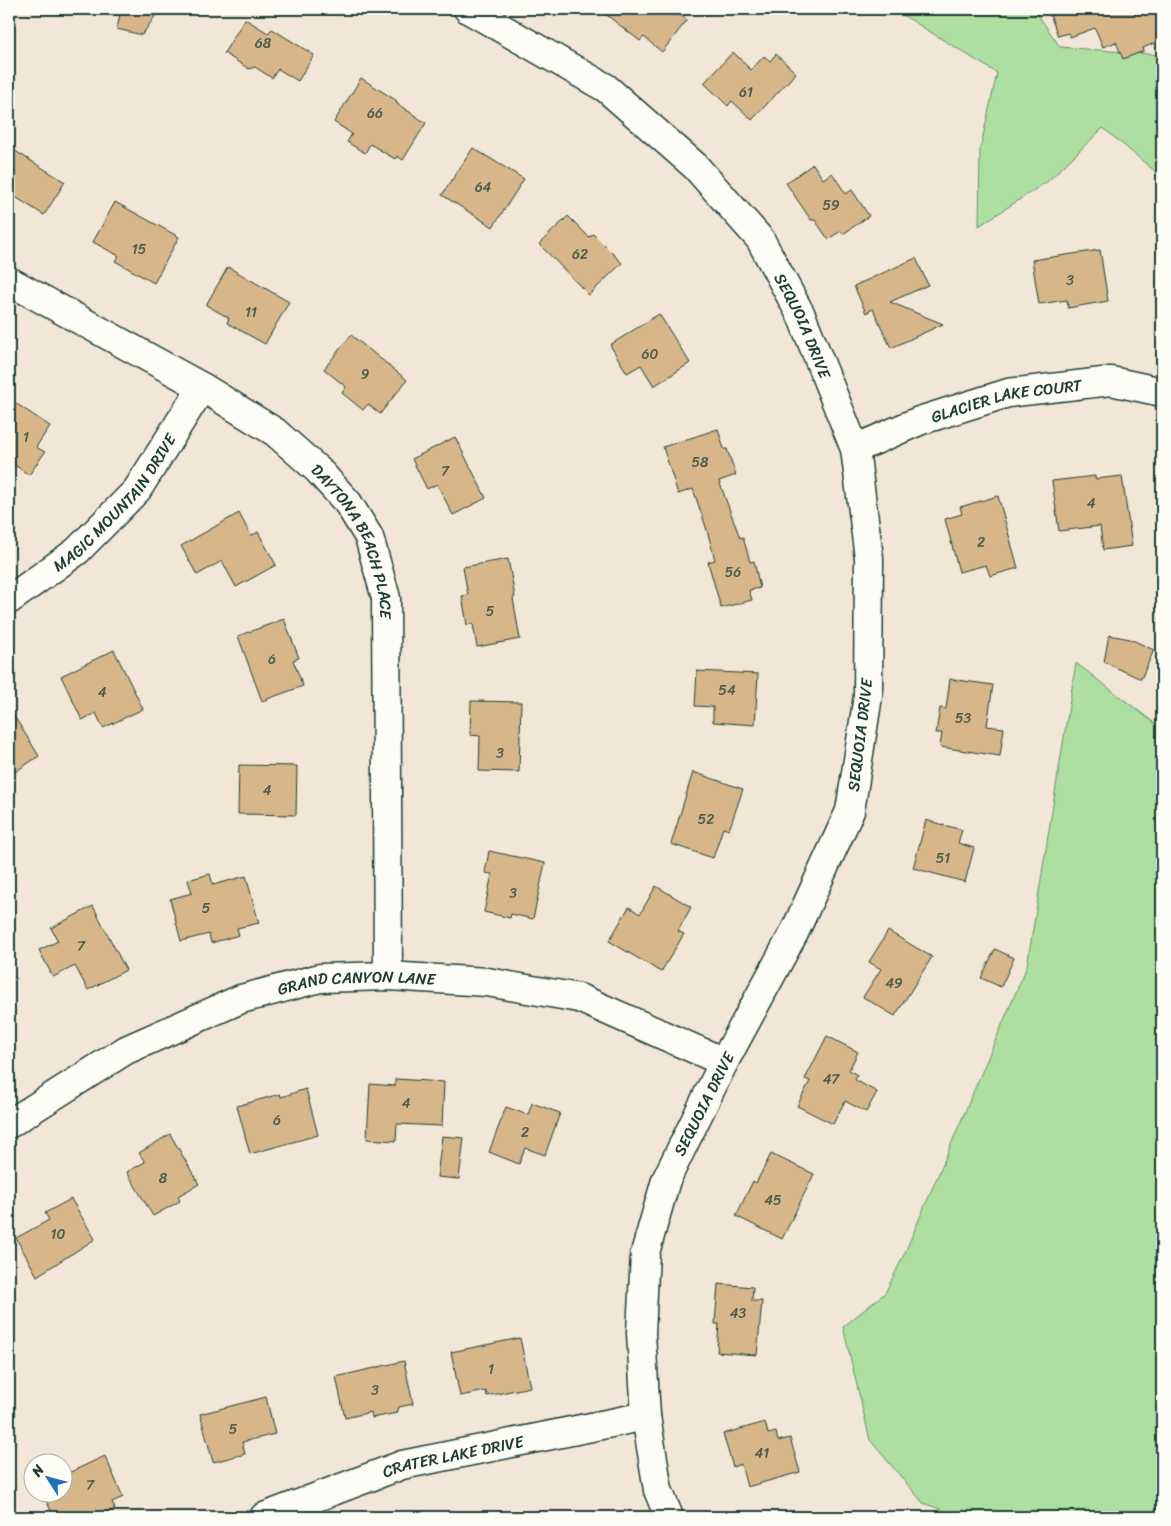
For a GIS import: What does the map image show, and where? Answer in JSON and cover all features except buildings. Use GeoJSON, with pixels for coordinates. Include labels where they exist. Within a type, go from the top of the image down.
{"type":"FeatureCollection","features":[{"type":"Feature","properties":{"kind":"street","name":"SEQUOIA DRIVE"},"geometry":{"type":"LineString","coordinates":[[468,9],[606,88],[695,166],[760,240],[801,315],[855,449],[869,558],[868,696],[850,811],[795,931],[724,1062],[666,1180],[645,1253],[641,1334],[646,1416],[658,1490],[669,1517]]}},
{"type":"Feature","properties":{"kind":"street","name":"DAYTONA BEACH PLACE"},"geometry":{"type":"LineString","coordinates":[[9,281],[202,387],[274,432],[318,470],[348,503],[369,537],[386,598],[388,976]]}},
{"type":"Feature","properties":{"kind":"street","name":"GLACIER LAKE COURT"},"geometry":{"type":"LineString","coordinates":[[855,449],[919,421],[1008,394],[1111,381],[1162,392]]}},
{"type":"Feature","properties":{"kind":"street","name":"MAGIC MOUNTAIN DRIVE"},"geometry":{"type":"LineString","coordinates":[[9,600],[76,551],[137,490],[202,387]]}},
{"type":"Feature","properties":{"kind":"street","name":"GRAND CANYON LANE"},"geometry":{"type":"LineString","coordinates":[[9,1124],[126,1050],[240,999],[320,978],[388,976],[487,982],[579,998],[724,1062]]}},
{"type":"Feature","properties":{"kind":"street","name":"CRATER LAKE DRIVE"},"geometry":{"type":"LineString","coordinates":[[264,1517],[402,1465],[646,1416]]}},
{"type":"Feature","properties":{"kind":"green space"},"geometry":{"type":"Polygon","coordinates":[[[893,9],[1034,9],[1060,47],[1162,55],[1162,177],[1103,128],[1048,181],[979,226],[980,150],[997,73],[893,9]]]}},
{"type":"Feature","properties":{"kind":"green space"},"geometry":{"type":"Polygon","coordinates":[[[1076,663],[1157,725],[1162,725],[1162,1517],[962,1517],[923,1503],[870,1440],[843,1327],[885,1293],[904,1255],[1027,966],[1076,663]]]}}]}
